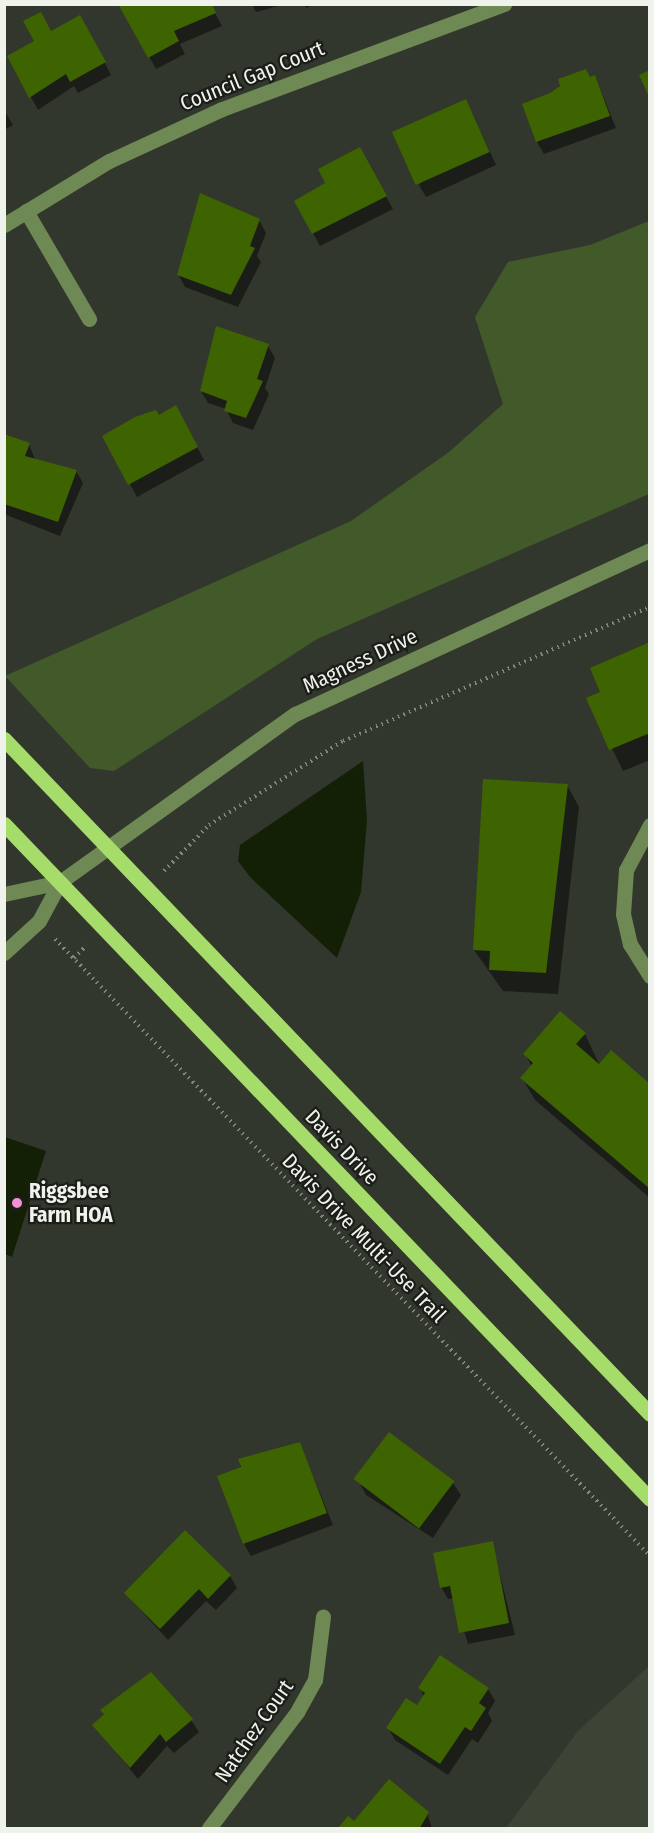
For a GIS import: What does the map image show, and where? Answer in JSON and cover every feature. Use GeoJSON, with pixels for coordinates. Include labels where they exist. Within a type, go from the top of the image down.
{"type":"FeatureCollection","features":[{"type":"Feature","properties":{"kind":"main road","name":"Davis Drive"},"geometry":{"type":"LineString","coordinates":[[4,739],[107,844],[650,1414]]}},
{"type":"Feature","properties":{"kind":"main road","name":"Davis Drive"},"geometry":{"type":"LineString","coordinates":[[4,824],[650,1499]]}},
{"type":"Feature","properties":{"kind":"street","name":"Council Gap Court"},"geometry":{"type":"LineString","coordinates":[[4,225],[109,161],[222,109],[504,4]]}},
{"type":"Feature","properties":{"kind":"street"},"geometry":{"type":"LineString","coordinates":[[26,211],[89,319]]}},
{"type":"Feature","properties":{"kind":"street","name":"Magness Drive"},"geometry":{"type":"LineString","coordinates":[[60,882],[107,844],[295,714],[650,550]]}},
{"type":"Feature","properties":{"kind":"street"},"geometry":{"type":"LineString","coordinates":[[650,825],[626,870],[623,914],[630,944],[650,976]]}},
{"type":"Feature","properties":{"kind":"street"},"geometry":{"type":"LineString","coordinates":[[4,894],[60,882]]}},
{"type":"Feature","properties":{"kind":"street"},"geometry":{"type":"LineString","coordinates":[[4,953],[39,921],[60,882]]}},
{"type":"Feature","properties":{"kind":"street","name":"Natchez Court"},"geometry":{"type":"LineString","coordinates":[[209,1828],[297,1712],[315,1680],[323,1617]]}},
{"type":"Feature","properties":{"kind":"path"},"geometry":{"type":"LineString","coordinates":[[184,852],[209,825],[343,741],[650,608]]}},
{"type":"Feature","properties":{"kind":"path","name":"Davis Drive Multi-Use Trail"},"geometry":{"type":"LineString","coordinates":[[56,940],[650,1556]]}},
{"type":"Feature","properties":{"kind":"shaded area"},"geometry":{"type":"Polygon","coordinates":[[[363,761],[367,820],[361,892],[337,958],[250,877],[238,861],[240,845],[363,761]]]}},
{"type":"Feature","properties":{"kind":"shaded area","name":"Riggsbee Farm HOA"},"geometry":{"type":"Polygon","coordinates":[[[5,1137],[46,1151],[12,1257],[5,1254],[5,1137]]]}},
{"type":"Feature","properties":{"kind":"shaded area"},"geometry":{"type":"Polygon","coordinates":[[[649,1666],[649,1828],[506,1828],[578,1731],[649,1666]]]}},
{"type":"Feature","properties":{"kind":"green space"},"geometry":{"type":"Polygon","coordinates":[[[649,221],[649,494],[317,639],[114,771],[90,768],[5,676],[351,521],[449,452],[503,404],[475,317],[508,262],[590,245],[649,221]]]}},
{"type":"Feature","properties":{"kind":"building"},"geometry":{"type":"Polygon","coordinates":[[[118,4],[212,4],[216,13],[174,31],[179,41],[148,58],[118,4]]]}},
{"type":"Feature","properties":{"kind":"building"},"geometry":{"type":"Polygon","coordinates":[[[41,12],[51,31],[80,15],[106,62],[70,82],[66,74],[29,98],[7,56],[34,41],[23,21],[41,12]]]}},
{"type":"Feature","properties":{"kind":"building"},"geometry":{"type":"Polygon","coordinates":[[[586,69],[590,77],[595,75],[610,116],[536,142],[522,104],[550,93],[560,86],[558,79],[586,69]]]}},
{"type":"Feature","properties":{"kind":"building"},"geometry":{"type":"Polygon","coordinates":[[[650,70],[650,99],[639,75],[650,70]]]}},
{"type":"Feature","properties":{"kind":"building"},"geometry":{"type":"Polygon","coordinates":[[[466,99],[490,152],[416,185],[392,132],[466,99]]]}},
{"type":"Feature","properties":{"kind":"building"},"geometry":{"type":"Polygon","coordinates":[[[360,147],[387,196],[312,234],[294,201],[325,183],[318,169],[360,147]]]}},
{"type":"Feature","properties":{"kind":"building"},"geometry":{"type":"Polygon","coordinates":[[[200,193],[260,219],[250,246],[255,248],[231,295],[177,275],[200,193]]]}},
{"type":"Feature","properties":{"kind":"building"},"geometry":{"type":"Polygon","coordinates":[[[216,326],[269,344],[257,379],[263,381],[246,418],[224,411],[227,401],[200,391],[216,326]]]}},
{"type":"Feature","properties":{"kind":"building"},"geometry":{"type":"Polygon","coordinates":[[[176,405],[198,447],[128,485],[102,436],[135,417],[156,410],[159,415],[176,405]]]}},
{"type":"Feature","properties":{"kind":"building"},"geometry":{"type":"Polygon","coordinates":[[[4,434],[30,443],[25,456],[77,470],[58,522],[4,504],[4,434]]]}},
{"type":"Feature","properties":{"kind":"building"},"geometry":{"type":"Polygon","coordinates":[[[650,642],[650,733],[609,750],[586,698],[600,692],[590,668],[650,642]]]}},
{"type":"Feature","properties":{"kind":"building"},"geometry":{"type":"Polygon","coordinates":[[[483,779],[568,784],[546,973],[489,970],[490,951],[473,950],[483,779]]]}},
{"type":"Feature","properties":{"kind":"building"},"geometry":{"type":"Polygon","coordinates":[[[560,1011],[586,1033],[576,1044],[599,1064],[611,1050],[650,1084],[650,1189],[520,1078],[533,1063],[523,1054],[560,1011]]]}},
{"type":"Feature","properties":{"kind":"building"},"geometry":{"type":"Polygon","coordinates":[[[389,1432],[454,1481],[419,1528],[353,1479],[389,1432]]]}},
{"type":"Feature","properties":{"kind":"building"},"geometry":{"type":"Polygon","coordinates":[[[300,1442],[327,1513],[243,1544],[217,1476],[241,1467],[238,1459],[300,1442]]]}},
{"type":"Feature","properties":{"kind":"building"},"geometry":{"type":"Polygon","coordinates":[[[185,1530],[231,1575],[208,1599],[199,1589],[160,1629],[124,1593],[185,1530]]]}},
{"type":"Feature","properties":{"kind":"building"},"geometry":{"type":"Polygon","coordinates":[[[493,1541],[509,1623],[459,1633],[450,1586],[440,1588],[433,1553],[493,1541]]]}},
{"type":"Feature","properties":{"kind":"building"},"geometry":{"type":"Polygon","coordinates":[[[440,1655],[489,1688],[479,1703],[486,1708],[471,1731],[465,1727],[440,1764],[386,1728],[406,1698],[417,1705],[425,1693],[418,1688],[440,1655]]]}},
{"type":"Feature","properties":{"kind":"building"},"geometry":{"type":"Polygon","coordinates":[[[151,1672],[193,1719],[166,1742],[160,1734],[130,1768],[92,1725],[104,1714],[100,1710],[151,1672]]]}},
{"type":"Feature","properties":{"kind":"building"},"geometry":{"type":"Polygon","coordinates":[[[389,1779],[429,1812],[420,1828],[338,1828],[348,1816],[354,1821],[389,1779]]]}},
{"type":"Feature","properties":{"kind":"place","name":"Riggsbee Farm HOA"},"geometry":{"type":"Point","coordinates":[17,1203]}}]}
